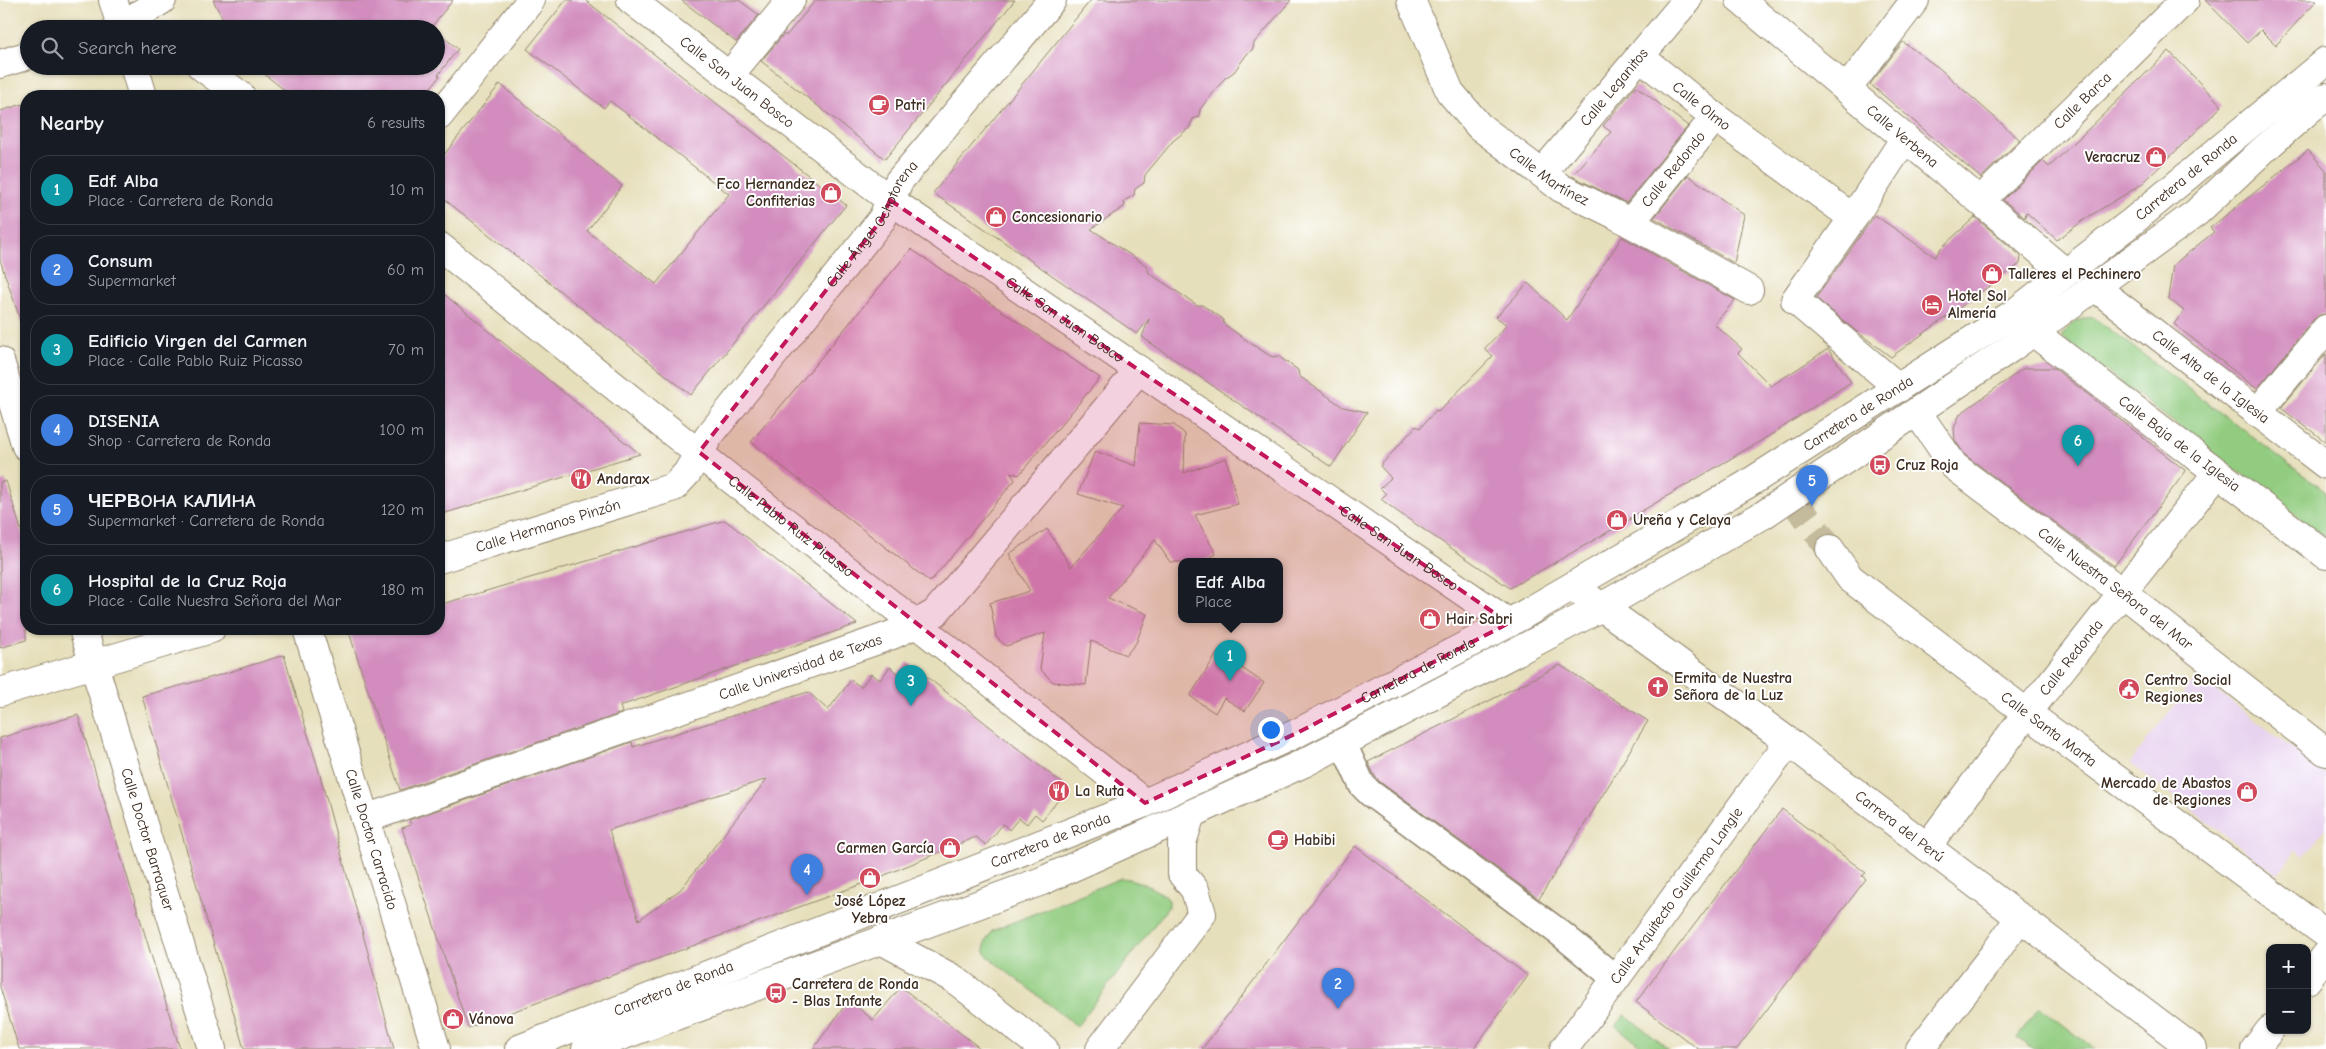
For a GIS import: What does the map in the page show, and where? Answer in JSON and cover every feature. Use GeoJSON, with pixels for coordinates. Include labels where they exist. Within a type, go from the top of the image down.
{"type":"FeatureCollection","features":[{"type":"Feature","properties":{"kind":"street"},"geometry":{"type":"LineString","coordinates":[[113,0],[119,20]]}},
{"type":"Feature","properties":{"kind":"street"},"geometry":{"type":"LineString","coordinates":[[133,20],[162,0]]}},
{"type":"Feature","properties":{"kind":"street"},"geometry":{"type":"LineString","coordinates":[[445,108],[531,0]]}},
{"type":"Feature","properties":{"kind":"street","name":"Calle San Juan Bosco"},"geometry":{"type":"LineString","coordinates":[[632,0],[890,200],[1509,623]]}},
{"type":"Feature","properties":{"kind":"street"},"geometry":{"type":"LineString","coordinates":[[729,76],[792,0]]}},
{"type":"Feature","properties":{"kind":"street","name":"Calle Ángel Ochotorena"},"geometry":{"type":"LineString","coordinates":[[699,452],[882,219],[898,181],[1052,0]]}},
{"type":"Feature","properties":{"kind":"street","name":"Calle Martínez"},"geometry":{"type":"LineString","coordinates":[[1411,0],[1450,92],[1479,126],[1561,188],[1630,223],[1749,290]]}},
{"type":"Feature","properties":{"kind":"street","name":"Calle Leganitos"},"geometry":{"type":"LineString","coordinates":[[1542,173],[1687,0]]}},
{"type":"Feature","properties":{"kind":"street","name":"Calle Verbena"},"geometry":{"type":"LineString","coordinates":[[1740,0],[2066,273]]}},
{"type":"Feature","properties":{"kind":"street"},"geometry":{"type":"LineString","coordinates":[[1847,89],[1915,0]]}},
{"type":"Feature","properties":{"kind":"street","name":"Calle Barca"},"geometry":{"type":"LineString","coordinates":[[1981,200],[2185,0]]}},
{"type":"Feature","properties":{"kind":"street","name":"Calle Olmo"},"geometry":{"type":"LineString","coordinates":[[1639,56],[1715,116],[1854,218]]}},
{"type":"Feature","properties":{"kind":"street"},"geometry":{"type":"LineString","coordinates":[[0,64],[20,58]]}},
{"type":"Feature","properties":{"kind":"street","name":"Carretera de Ronda"},"geometry":{"type":"LineString","coordinates":[[518,1049],[1145,803],[1298,733],[1509,623],[1746,485],[2013,314],[2133,221],[2326,60]]}},
{"type":"Feature","properties":{"kind":"street"},"geometry":{"type":"LineString","coordinates":[[137,75],[141,90]]}},
{"type":"Feature","properties":{"kind":"street"},"geometry":{"type":"LineString","coordinates":[[213,75],[233,90]]}},
{"type":"Feature","properties":{"kind":"street","name":"Carretera de Ronda"},"geometry":{"type":"LineString","coordinates":[[586,1049],[1042,881],[1304,763],[1602,607],[1763,515],[1917,412],[2096,288],[2196,213],[2321,102]]}},
{"type":"Feature","properties":{"kind":"street","name":"Calle Redondo"},"geometry":{"type":"LineString","coordinates":[[1630,223],[1715,116]]}},
{"type":"Feature","properties":{"kind":"street"},"geometry":{"type":"LineString","coordinates":[[1899,388],[1795,300],[1854,218],[1905,138]]}},
{"type":"Feature","properties":{"kind":"street","name":"Calle Pablo Ruiz Picasso"},"geometry":{"type":"LineString","coordinates":[[445,251],[1145,803]]}},
{"type":"Feature","properties":{"kind":"street","name":"Calle Alta de la Iglesia"},"geometry":{"type":"LineString","coordinates":[[2096,288],[2326,465]]}},
{"type":"Feature","properties":{"kind":"street"},"geometry":{"type":"LineString","coordinates":[[2257,413],[2326,329]]}},
{"type":"Feature","properties":{"kind":"street","name":"Calle Baja de la Iglesia"},"geometry":{"type":"LineString","coordinates":[[2033,332],[2326,555]]}},
{"type":"Feature","properties":{"kind":"street"},"geometry":{"type":"LineString","coordinates":[[0,361],[20,426]]}},
{"type":"Feature","properties":{"kind":"street","name":"Calle Universidad de Texas"},"geometry":{"type":"LineString","coordinates":[[365,819],[892,635],[935,613],[1139,370]]}},
{"type":"Feature","properties":{"kind":"street","name":"Calle Nuestra Señora del Mar"},"geometry":{"type":"LineString","coordinates":[[1917,412],[1954,466],[2124,593],[2326,752]]}},
{"type":"Feature","properties":{"kind":"street","name":"Calle Hermanos Pinzón"},"geometry":{"type":"LineString","coordinates":[[445,558],[674,487],[687,474],[699,452]]}},
{"type":"Feature","properties":{"kind":"street","name":"Calle Redonda"},"geometry":{"type":"LineString","coordinates":[[1928,847],[2027,713],[2124,593],[2217,473]]}},
{"type":"Feature","properties":{"kind":"street","name":"Calle Santa Marta"},"geometry":{"type":"LineString","coordinates":[[1830,549],[1850,578],[2027,713],[2326,934]]}},
{"type":"Feature","properties":{"kind":"street","name":"Carrera del Perú"},"geometry":{"type":"LineString","coordinates":[[1574,586],[1789,742],[2193,1049]]}},
{"type":"Feature","properties":{"kind":"street","name":"Calle Doctor Barraquer"},"geometry":{"type":"LineString","coordinates":[[85,635],[212,1049]]}},
{"type":"Feature","properties":{"kind":"street"},"geometry":{"type":"LineString","coordinates":[[0,692],[191,635]]}},
{"type":"Feature","properties":{"kind":"street","name":"Calle Doctor Carracido"},"geometry":{"type":"LineString","coordinates":[[309,635],[436,1049]]}},
{"type":"Feature","properties":{"kind":"street","name":"Calle Arquitecto Guillermo Langle"},"geometry":{"type":"LineString","coordinates":[[1564,1049],[1789,742]]}},
{"type":"Feature","properties":{"kind":"street"},"geometry":{"type":"LineString","coordinates":[[1343,743],[1362,785],[1370,793],[1560,933],[1616,979]]}},
{"type":"Feature","properties":{"kind":"street"},"geometry":{"type":"LineString","coordinates":[[1100,1049],[1202,914],[1195,890],[1182,874],[1182,843],[1191,814]]}},
{"type":"Feature","properties":{"kind":"street"},"geometry":{"type":"LineString","coordinates":[[1920,1049],[1994,954],[2020,917]]}},
{"type":"Feature","properties":{"kind":"street"},"geometry":{"type":"LineString","coordinates":[[882,940],[954,979],[1044,1049]]}},
{"type":"Feature","properties":{"kind":"street"},"geometry":{"type":"LineString","coordinates":[[2311,975],[2326,955]]}},
{"type":"Feature","properties":{"kind":"street"},"geometry":{"type":"LineString","coordinates":[[2255,1049],[2267,1034]]}},
{"type":"Feature","properties":{"kind":"highlighted area"},"geometry":{"type":"Polygon","coordinates":[[[890,200],[1509,623],[1297,733],[1145,803],[699,452],[882,219],[890,200]]]}},
{"type":"Feature","properties":{"kind":"shaded area","name":"Mercado de Abastos de Regiones"},"geometry":{"type":"Polygon","coordinates":[[[2197,676],[2326,774],[2326,828],[2304,856],[2296,850],[2277,875],[2130,763],[2197,676]]]}},
{"type":"Feature","properties":{"kind":"green space"},"geometry":{"type":"Polygon","coordinates":[[[2093,317],[2326,492],[2326,538],[2061,337],[2075,322],[2093,317]]]}},
{"type":"Feature","properties":{"kind":"green space"},"geometry":{"type":"Polygon","coordinates":[[[1121,878],[1153,888],[1169,900],[1169,906],[1077,1026],[989,958],[984,950],[986,941],[992,931],[1121,878]]]}},
{"type":"Feature","properties":{"kind":"green space"},"geometry":{"type":"Polygon","coordinates":[[[2040,1007],[2095,1049],[2033,1049],[2017,1037],[2040,1007]]]}},
{"type":"Feature","properties":{"kind":"green space"},"geometry":{"type":"Polygon","coordinates":[[[1625,1015],[1669,1049],[1645,1049],[1616,1026],[1625,1015]]]}},
{"type":"Feature","properties":{"kind":"building"},"geometry":{"type":"Polygon","coordinates":[[[213,0],[453,0],[437,20],[223,20],[213,0]]]}},
{"type":"Feature","properties":{"kind":"building"},"geometry":{"type":"Polygon","coordinates":[[[566,0],[585,0],[846,205],[691,395],[445,200],[445,153],[500,84],[622,186],[587,231],[656,284],[729,194],[610,101],[604,108],[527,49],[566,0]]]}},
{"type":"Feature","properties":{"kind":"building"},"geometry":{"type":"Polygon","coordinates":[[[681,0],[739,0],[759,15],[736,42],[681,0]]]}},
{"type":"Feature","properties":{"kind":"building"},"geometry":{"type":"Polygon","coordinates":[[[816,0],[1015,0],[885,159],[761,61],[784,34],[786,36],[816,0]]]}},
{"type":"Feature","properties":{"kind":"building"},"geometry":{"type":"Polygon","coordinates":[[[1091,0],[1291,0],[1254,43],[1253,49],[1234,72],[1225,78],[1200,109],[1199,117],[1193,119],[1189,128],[1173,141],[1145,175],[1144,183],[1135,189],[1134,195],[1124,201],[1125,206],[1091,229],[1147,266],[1149,273],[1197,305],[1202,305],[1223,319],[1224,324],[1253,345],[1272,357],[1278,356],[1298,370],[1299,376],[1343,407],[1367,412],[1331,467],[1142,337],[1149,319],[1137,334],[933,193],[1091,0]]]}},
{"type":"Feature","properties":{"kind":"building"},"geometry":{"type":"Polygon","coordinates":[[[2205,0],[2317,0],[2276,45],[2261,30],[2247,43],[2205,0]]]}},
{"type":"Feature","properties":{"kind":"building"},"geometry":{"type":"Polygon","coordinates":[[[445,38],[458,49],[445,66],[445,38]]]}},
{"type":"Feature","properties":{"kind":"building"},"geometry":{"type":"Polygon","coordinates":[[[1903,42],[1939,68],[2020,140],[1981,178],[1870,84],[1903,42]]]}},
{"type":"Feature","properties":{"kind":"building"},"geometry":{"type":"Polygon","coordinates":[[[2169,51],[2222,106],[2142,184],[2088,217],[2057,240],[2026,212],[2025,218],[2003,200],[2043,161],[2049,167],[2169,51]]]}},
{"type":"Feature","properties":{"kind":"building"},"geometry":{"type":"Polygon","coordinates":[[[265,75],[440,76],[429,90],[284,90],[265,75]]]}},
{"type":"Feature","properties":{"kind":"building"},"geometry":{"type":"Polygon","coordinates":[[[1636,86],[1688,126],[1626,203],[1572,176],[1611,132],[1603,126],[1636,86]]]}},
{"type":"Feature","properties":{"kind":"building"},"geometry":{"type":"Polygon","coordinates":[[[20,105],[20,319],[0,260],[0,111],[20,105]]]}},
{"type":"Feature","properties":{"kind":"building"},"geometry":{"type":"Polygon","coordinates":[[[2308,150],[2326,170],[2326,314],[2314,319],[2257,389],[2174,324],[2184,311],[2168,298],[2173,265],[2214,232],[2210,228],[2308,150]]]}},
{"type":"Feature","properties":{"kind":"building"},"geometry":{"type":"Polygon","coordinates":[[[1688,175],[1744,215],[1734,263],[1654,218],[1688,175]]]}},
{"type":"Feature","properties":{"kind":"building"},"geometry":{"type":"Polygon","coordinates":[[[1875,215],[1935,257],[1941,248],[1975,217],[2021,256],[2020,264],[1891,357],[1816,298],[1875,215]]]}},
{"type":"Feature","properties":{"kind":"building"},"geometry":{"type":"Polygon","coordinates":[[[1622,237],[1735,300],[1714,324],[1742,349],[1738,353],[1771,386],[1828,349],[1851,382],[1774,433],[1631,519],[1510,588],[1381,499],[1386,494],[1380,488],[1391,478],[1380,466],[1416,426],[1420,428],[1436,410],[1438,412],[1493,356],[1484,349],[1507,325],[1496,317],[1528,283],[1567,320],[1622,237]]]}},
{"type":"Feature","properties":{"kind":"building"},"geometry":{"type":"Polygon","coordinates":[[[911,249],[1100,378],[1019,475],[1010,472],[1015,480],[930,582],[751,442],[911,249]]]}},
{"type":"Feature","properties":{"kind":"building"},"geometry":{"type":"Polygon","coordinates":[[[445,295],[601,423],[640,454],[445,513],[445,295]]]}},
{"type":"Feature","properties":{"kind":"building"},"geometry":{"type":"Polygon","coordinates":[[[2326,354],[2326,442],[2281,408],[2326,354]]]}},
{"type":"Feature","properties":{"kind":"building"},"geometry":{"type":"Polygon","coordinates":[[[2024,368],[2054,368],[2186,471],[2114,566],[1965,455],[1955,440],[1954,428],[1960,414],[2024,368]]]}},
{"type":"Feature","properties":{"kind":"building"},"geometry":{"type":"Polygon","coordinates":[[[1140,423],[1174,425],[1185,434],[1184,473],[1226,458],[1238,504],[1195,515],[1216,554],[1210,558],[1178,558],[1178,562],[1170,562],[1155,540],[1108,598],[1147,614],[1136,643],[1126,655],[1091,641],[1086,685],[1053,682],[1040,669],[1045,633],[1006,646],[996,637],[990,603],[1030,591],[1009,554],[1047,529],[1071,567],[1123,508],[1078,494],[1095,451],[1136,466],[1140,423]]]}},
{"type":"Feature","properties":{"kind":"building"},"geometry":{"type":"Polygon","coordinates":[[[6,481],[20,526],[20,635],[26,635],[26,640],[0,648],[0,482],[6,481]]]}},
{"type":"Feature","properties":{"kind":"building"},"geometry":{"type":"Polygon","coordinates":[[[725,520],[857,624],[620,706],[622,713],[400,790],[350,635],[445,635],[445,603],[725,520]]]}},
{"type":"Feature","properties":{"kind":"building"},"geometry":{"type":"Polygon","coordinates":[[[1218,652],[1264,683],[1245,711],[1224,698],[1215,713],[1190,696],[1218,652]]]}},
{"type":"Feature","properties":{"kind":"building"},"geometry":{"type":"Polygon","coordinates":[[[284,655],[318,768],[394,1049],[244,1049],[142,696],[284,655]]]}},
{"type":"Feature","properties":{"kind":"building"},"geometry":{"type":"Polygon","coordinates":[[[908,662],[1068,788],[1042,820],[1035,814],[1027,824],[1019,818],[1009,830],[1003,824],[986,845],[976,837],[873,880],[468,1028],[402,828],[411,825],[409,820],[632,742],[633,747],[808,692],[828,710],[851,680],[861,687],[871,674],[880,680],[890,667],[898,674],[908,662]],[[767,779],[609,830],[639,920],[681,889],[767,779]]]}},
{"type":"Feature","properties":{"kind":"building"},"geometry":{"type":"Polygon","coordinates":[[[1560,665],[1648,721],[1539,899],[1380,782],[1368,762],[1560,665]]]}},
{"type":"Feature","properties":{"kind":"building"},"geometry":{"type":"Polygon","coordinates":[[[78,715],[180,1049],[19,1049],[0,987],[0,738],[78,715]]]}},
{"type":"Feature","properties":{"kind":"building"},"geometry":{"type":"Polygon","coordinates":[[[1782,809],[1866,873],[1862,876],[1866,879],[1737,1049],[1698,1049],[1636,1002],[1782,809]]]}},
{"type":"Feature","properties":{"kind":"building"},"geometry":{"type":"Polygon","coordinates":[[[1355,846],[1528,976],[1473,1049],[1202,1049],[1355,846]]]}},
{"type":"Feature","properties":{"kind":"building"},"geometry":{"type":"Polygon","coordinates":[[[901,987],[981,1049],[813,1049],[849,1000],[873,1020],[901,987]]]}},
{"type":"Feature","properties":{"kind":"tunnel"},"geometry":{"type":"LineString","coordinates":[[1791,497],[1830,549]]}},
{"type":"Feature","properties":{"kind":"place","name":"Patri"},"geometry":{"type":"Point","coordinates":[879,105]}},
{"type":"Feature","properties":{"kind":"place","name":"Veracruz"},"geometry":{"type":"Point","coordinates":[2156,157]}},
{"type":"Feature","properties":{"kind":"place","name":"Fco Hernandez Confiterias"},"geometry":{"type":"Point","coordinates":[831,193]}},
{"type":"Feature","properties":{"kind":"place","name":"Concesionario"},"geometry":{"type":"Point","coordinates":[996,217]}},
{"type":"Feature","properties":{"kind":"place","name":"Talleres el Pechinero"},"geometry":{"type":"Point","coordinates":[1992,274]}},
{"type":"Feature","properties":{"kind":"place","name":"Hotel Sol Almería"},"geometry":{"type":"Point","coordinates":[1932,305]}},
{"type":"Feature","properties":{"kind":"place","name":"Cruz Roja"},"geometry":{"type":"Point","coordinates":[1880,465]}},
{"type":"Feature","properties":{"kind":"place","name":"Hospital de la Cruz Roja"},"geometry":{"type":"Point","coordinates":[2078,466]}},
{"type":"Feature","properties":{"kind":"place","name":"Andarax"},"geometry":{"type":"Point","coordinates":[581,479]}},
{"type":"Feature","properties":{"kind":"place","name":"ЧЕРВOHA KAЛИHA"},"geometry":{"type":"Point","coordinates":[1812,506]}},
{"type":"Feature","properties":{"kind":"place","name":"Ureña y Celaya"},"geometry":{"type":"Point","coordinates":[1617,520]}},
{"type":"Feature","properties":{"kind":"place","name":"Hair Sabri"},"geometry":{"type":"Point","coordinates":[1430,619]}},
{"type":"Feature","properties":{"kind":"place","name":"Edf. Alba"},"geometry":{"type":"Point","coordinates":[1230,681]}},
{"type":"Feature","properties":{"kind":"place","name":"Ermita de Nuestra Señora de la Luz"},"geometry":{"type":"Point","coordinates":[1658,687]}},
{"type":"Feature","properties":{"kind":"place","name":"Centro Social Regiones"},"geometry":{"type":"Point","coordinates":[2129,689]}},
{"type":"Feature","properties":{"kind":"place","name":"Edificio Virgen del Carmen"},"geometry":{"type":"Point","coordinates":[911,706]}},
{"type":"Feature","properties":{"kind":"place","name":"La Ruta"},"geometry":{"type":"Point","coordinates":[1059,791]}},
{"type":"Feature","properties":{"kind":"place","name":"Mercado de Abastos de Regiones"},"geometry":{"type":"Point","coordinates":[2247,792]}},
{"type":"Feature","properties":{"kind":"place","name":"Habibi"},"geometry":{"type":"Point","coordinates":[1278,840]}},
{"type":"Feature","properties":{"kind":"place","name":"Carmen García"},"geometry":{"type":"Point","coordinates":[950,848]}},
{"type":"Feature","properties":{"kind":"place","name":"José López Yebra"},"geometry":{"type":"Point","coordinates":[870,878]}},
{"type":"Feature","properties":{"kind":"place","name":"DISENIA"},"geometry":{"type":"Point","coordinates":[807,895]}},
{"type":"Feature","properties":{"kind":"place","name":"Carretera de Ronda - Blas Infante"},"geometry":{"type":"Point","coordinates":[776,993]}},
{"type":"Feature","properties":{"kind":"place","name":"Consum"},"geometry":{"type":"Point","coordinates":[1338,1009]}},
{"type":"Feature","properties":{"kind":"place","name":"Vánova"},"geometry":{"type":"Point","coordinates":[453,1019]}}]}
